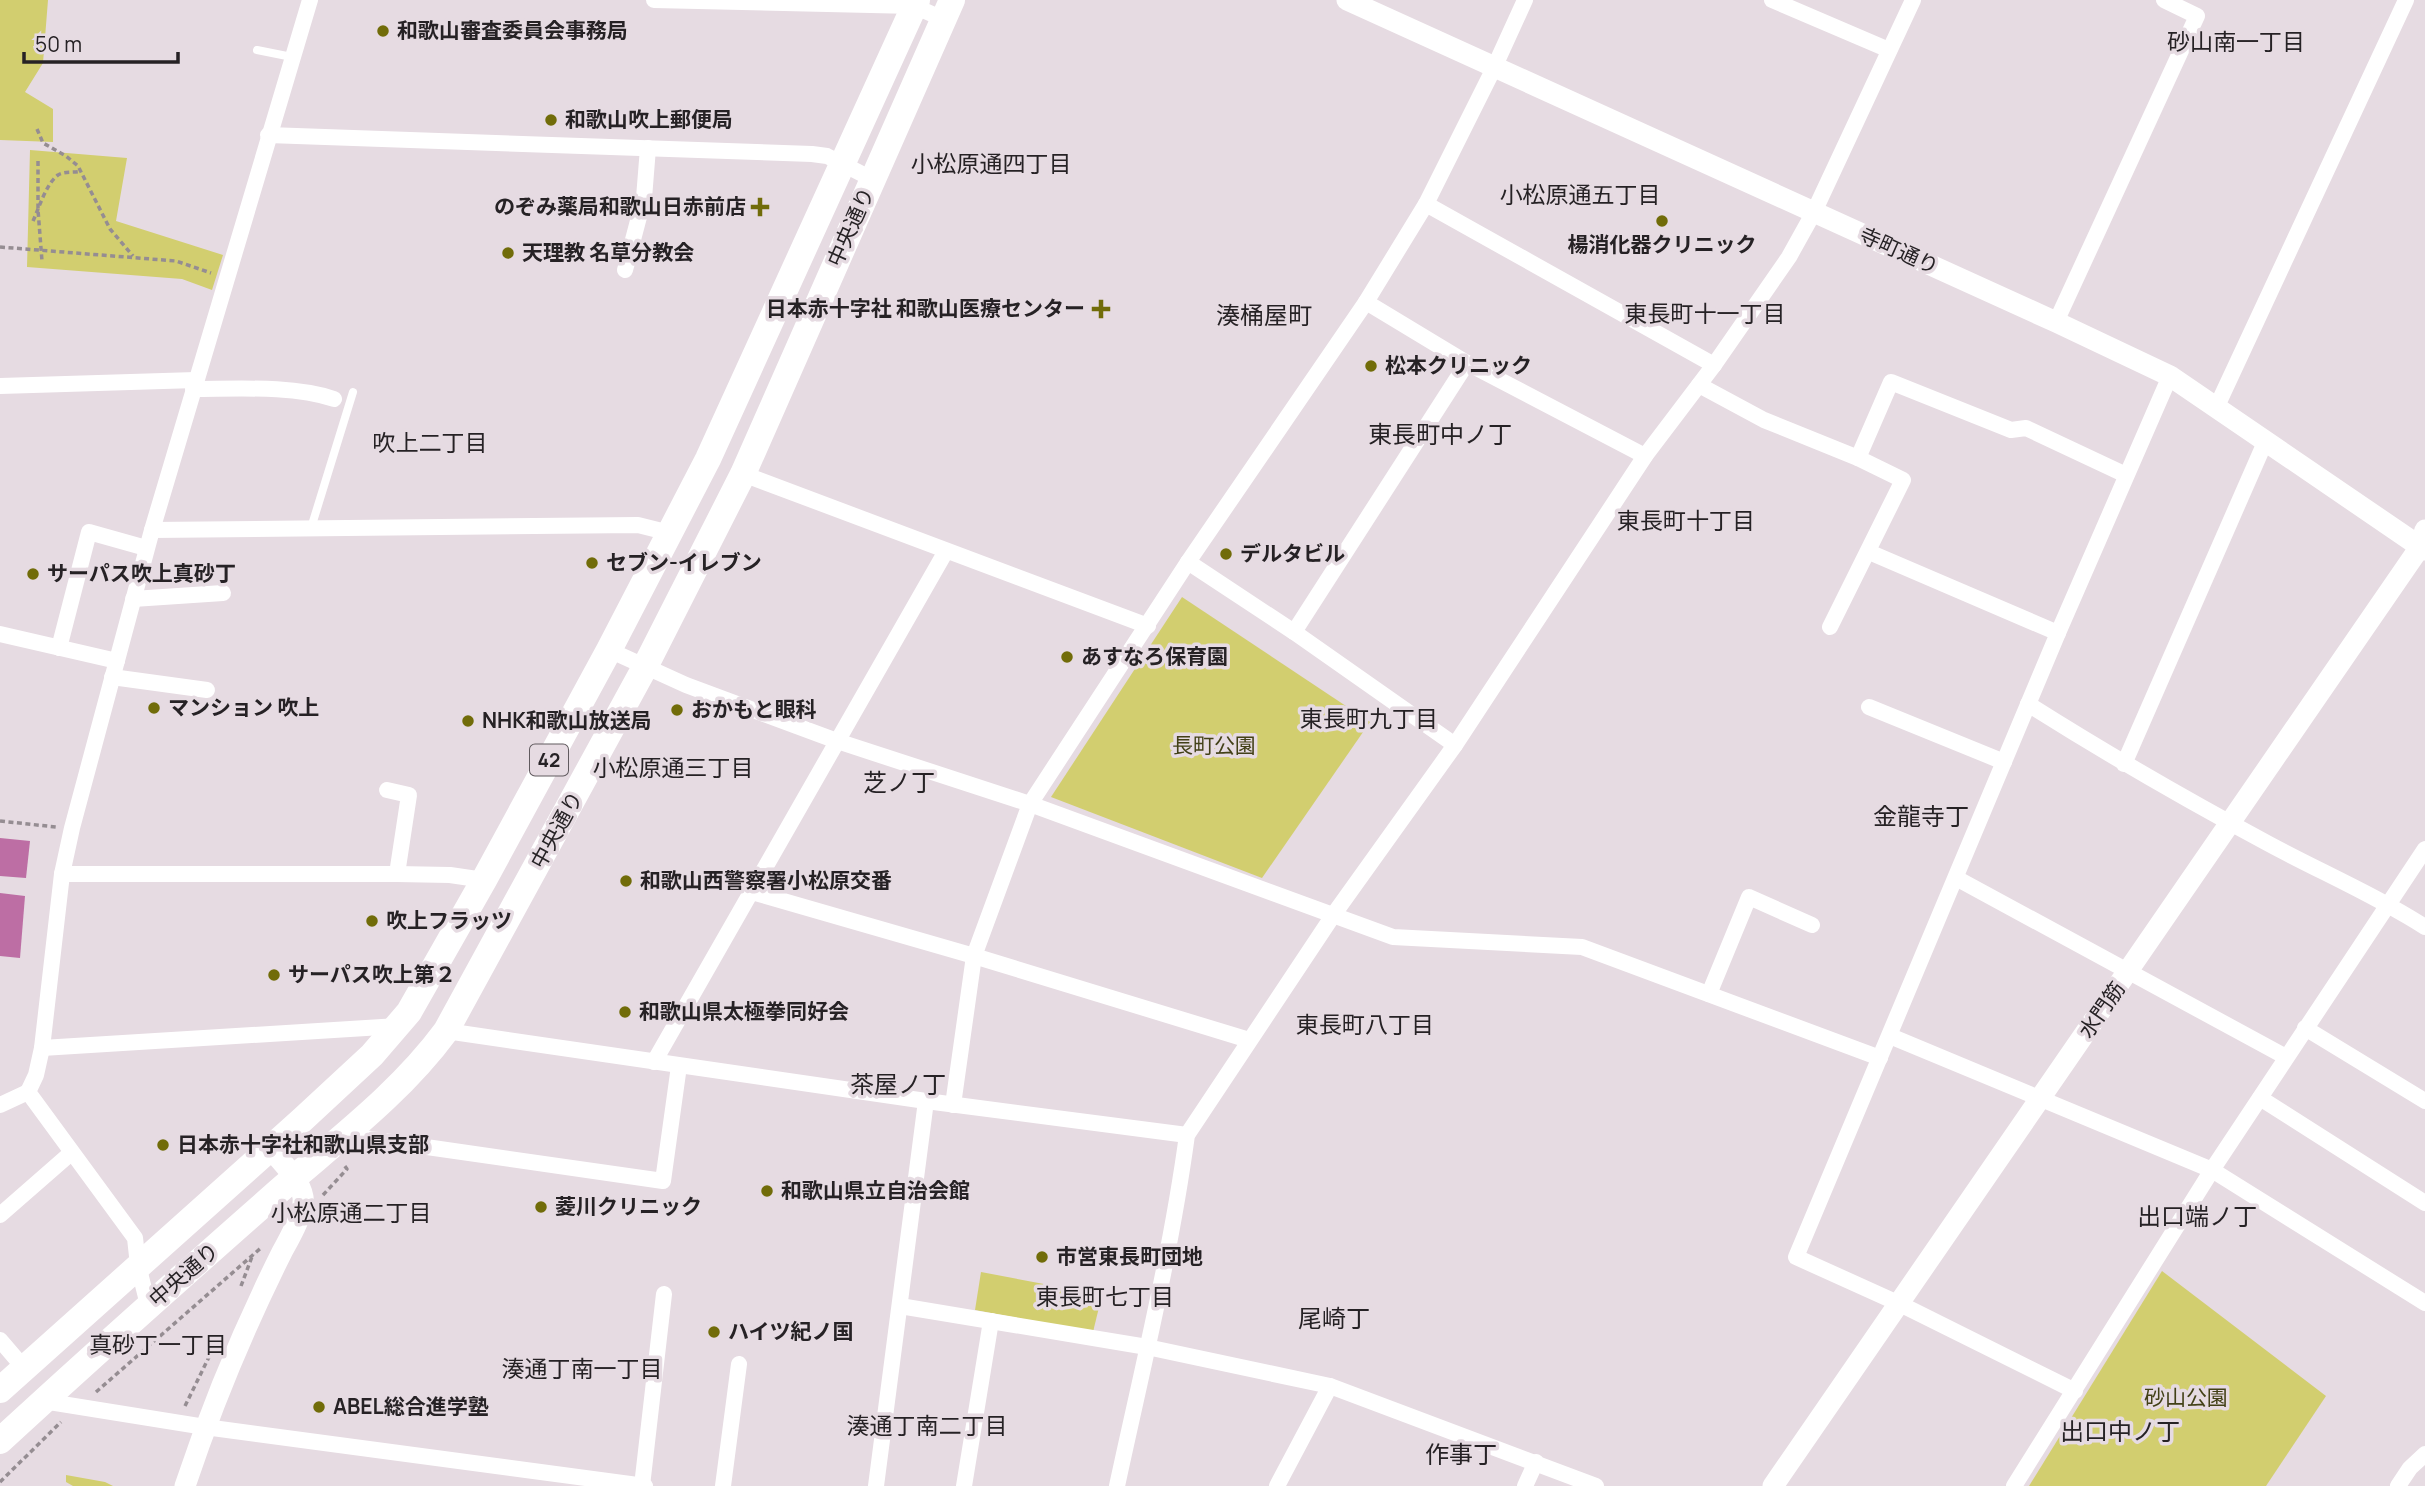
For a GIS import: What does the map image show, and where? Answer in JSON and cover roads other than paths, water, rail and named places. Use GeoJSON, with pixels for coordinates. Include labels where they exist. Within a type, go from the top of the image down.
{"type":"FeatureCollection","features":[{"type":"Feature","properties":{"kind":"highway","name":"中央通り"},"geometry":{"type":"LineString","coordinates":[[0,1390],[372,1055],[409,1012],[609,650],[708,459],[916,3]]}},
{"type":"Feature","properties":{"kind":"highway","name":"中央通り"},"geometry":{"type":"LineString","coordinates":[[0,1441],[148,1305],[410,1075],[446,1031],[645,667],[743,474],[948,9]]}},
{"type":"Feature","properties":{"kind":"street"},"geometry":{"type":"LineString","coordinates":[[0,1117],[6,1103],[28,1092],[36,1075],[42,1048],[62,874],[72,828],[146,548],[310,0]]}},
{"type":"Feature","properties":{"kind":"street"},"geometry":{"type":"LineString","coordinates":[[654,0],[916,3],[948,9]]}},
{"type":"Feature","properties":{"kind":"street","name":"寺町通り"},"geometry":{"type":"LineString","coordinates":[[1347,0],[2170,376],[2423,542]]}},
{"type":"Feature","properties":{"kind":"street"},"geometry":{"type":"LineString","coordinates":[[953,1105],[974,956],[1030,804],[1188,562],[1366,302],[1426,204],[1525,0]]}},
{"type":"Feature","properties":{"kind":"street"},"geometry":{"type":"LineString","coordinates":[[1772,0],[1889,50]]}},
{"type":"Feature","properties":{"kind":"street"},"geometry":{"type":"LineString","coordinates":[[1117,1486],[1182,1172],[1187,1135],[1334,914],[1455,745],[1645,456],[1699,386],[1790,257],[1814,212],[1913,0]]}},
{"type":"Feature","properties":{"kind":"street"},"geometry":{"type":"LineString","coordinates":[[2056,322],[2197,16],[2164,0]]}},
{"type":"Feature","properties":{"kind":"street"},"geometry":{"type":"LineString","coordinates":[[2217,406],[2406,0]]}},
{"type":"Feature","properties":{"kind":"street"},"geometry":{"type":"LineString","coordinates":[[268,135],[812,154],[827,156],[873,179]]}},
{"type":"Feature","properties":{"kind":"street"},"geometry":{"type":"LineString","coordinates":[[625,270],[644,198],[648,148]]}},
{"type":"Feature","properties":{"kind":"street"},"geometry":{"type":"LineString","coordinates":[[1426,204],[1714,365]]}},
{"type":"Feature","properties":{"kind":"street"},"geometry":{"type":"LineString","coordinates":[[1366,302],[1467,363],[1645,456]]}},
{"type":"Feature","properties":{"kind":"street"},"geometry":{"type":"LineString","coordinates":[[1294,632],[1467,363]]}},
{"type":"Feature","properties":{"kind":"street"},"geometry":{"type":"LineString","coordinates":[[2075,1391],[1900,1304],[1796,1257],[2058,633],[2170,376]]}},
{"type":"Feature","properties":{"kind":"street"},"geometry":{"type":"LineString","coordinates":[[1858,458],[1891,382],[2011,429],[2026,428],[2126,475]]}},
{"type":"Feature","properties":{"kind":"street"},"geometry":{"type":"LineString","coordinates":[[0,386],[194,384],[319,394],[334,398]]}},
{"type":"Feature","properties":{"kind":"street"},"geometry":{"type":"LineString","coordinates":[[1699,386],[1763,420],[1858,458],[1903,480],[1830,627]]}},
{"type":"Feature","properties":{"kind":"street"},"geometry":{"type":"LineString","coordinates":[[2124,764],[2266,440]]}},
{"type":"Feature","properties":{"kind":"street"},"geometry":{"type":"LineString","coordinates":[[743,474],[1148,626]]}},
{"type":"Feature","properties":{"kind":"street"},"geometry":{"type":"LineString","coordinates":[[152,530],[638,525],[670,533]]}},
{"type":"Feature","properties":{"kind":"street"},"geometry":{"type":"LineString","coordinates":[[59,648],[89,532],[146,548]]}},
{"type":"Feature","properties":{"kind":"street","name":"水門筋"},"geometry":{"type":"LineString","coordinates":[[1773,1486],[2423,542]]}},
{"type":"Feature","properties":{"kind":"street"},"geometry":{"type":"LineString","coordinates":[[654,1062],[946,551]]}},
{"type":"Feature","properties":{"kind":"street"},"geometry":{"type":"LineString","coordinates":[[1868,552],[2058,633]]}},
{"type":"Feature","properties":{"kind":"street"},"geometry":{"type":"LineString","coordinates":[[1188,562],[1294,632],[1455,745]]}},
{"type":"Feature","properties":{"kind":"street"},"geometry":{"type":"LineString","coordinates":[[133,599],[223,593]]}},
{"type":"Feature","properties":{"kind":"street"},"geometry":{"type":"LineString","coordinates":[[0,634],[59,648],[114,669],[207,690]]}},
{"type":"Feature","properties":{"kind":"street"},"geometry":{"type":"LineString","coordinates":[[609,650],[686,685],[837,741],[1030,804],[1393,937],[1582,947],[1880,1058]]}},
{"type":"Feature","properties":{"kind":"street"},"geometry":{"type":"LineString","coordinates":[[2028,704],[2124,764],[2269,844],[2389,904],[2425,927]]}},
{"type":"Feature","properties":{"kind":"street"},"geometry":{"type":"LineString","coordinates":[[1869,707],[2004,762]]}},
{"type":"Feature","properties":{"kind":"street"},"geometry":{"type":"LineString","coordinates":[[387,790],[410,795],[397,874]]}},
{"type":"Feature","properties":{"kind":"street"},"geometry":{"type":"LineString","coordinates":[[2014,1486],[2212,1170],[2425,849]]}},
{"type":"Feature","properties":{"kind":"street"},"geometry":{"type":"LineString","coordinates":[[62,874],[397,874],[450,875],[484,880]]}},
{"type":"Feature","properties":{"kind":"street"},"geometry":{"type":"LineString","coordinates":[[1955,878],[2286,1057]]}},
{"type":"Feature","properties":{"kind":"street"},"geometry":{"type":"LineString","coordinates":[[752,892],[1249,1040]]}},
{"type":"Feature","properties":{"kind":"street"},"geometry":{"type":"LineString","coordinates":[[1709,994],[1749,897],[1812,925]]}},
{"type":"Feature","properties":{"kind":"street"},"geometry":{"type":"LineString","coordinates":[[42,1048],[398,1026]]}},
{"type":"Feature","properties":{"kind":"street"},"geometry":{"type":"LineString","coordinates":[[2305,1028],[2425,1101]]}},
{"type":"Feature","properties":{"kind":"street"},"geometry":{"type":"LineString","coordinates":[[446,1031],[953,1105],[1187,1135]]}},
{"type":"Feature","properties":{"kind":"street"},"geometry":{"type":"LineString","coordinates":[[1890,1036],[2212,1170],[2425,1303]]}},
{"type":"Feature","properties":{"kind":"street"},"geometry":{"type":"LineString","coordinates":[[343,1135],[663,1181],[679,1066]]}},
{"type":"Feature","properties":{"kind":"street"},"geometry":{"type":"LineString","coordinates":[[28,1092],[135,1238],[138,1265],[148,1305]]}},
{"type":"Feature","properties":{"kind":"street"},"geometry":{"type":"LineString","coordinates":[[2260,1098],[2425,1203]]}},
{"type":"Feature","properties":{"kind":"street"},"geometry":{"type":"LineString","coordinates":[[876,1486],[926,1101]]}},
{"type":"Feature","properties":{"kind":"street"},"geometry":{"type":"LineString","coordinates":[[185,1486],[236,1348],[297,1223],[303,1198],[294,1178],[270,1148]]}},
{"type":"Feature","properties":{"kind":"street"},"geometry":{"type":"LineString","coordinates":[[0,1215],[72,1153]]}},
{"type":"Feature","properties":{"kind":"street"},"geometry":{"type":"LineString","coordinates":[[43,1401],[205,1427],[644,1486],[664,1294]]}},
{"type":"Feature","properties":{"kind":"street"},"geometry":{"type":"LineString","coordinates":[[900,1306],[1147,1347],[1330,1386],[1596,1486]]}},
{"type":"Feature","properties":{"kind":"street"},"geometry":{"type":"LineString","coordinates":[[964,1486],[990,1321]]}},
{"type":"Feature","properties":{"kind":"street"},"geometry":{"type":"LineString","coordinates":[[0,1340],[24,1368]]}},
{"type":"Feature","properties":{"kind":"street"},"geometry":{"type":"LineString","coordinates":[[723,1486],[739,1364]]}},
{"type":"Feature","properties":{"kind":"street"},"geometry":{"type":"LineString","coordinates":[[1277,1486],[1330,1386]]}},
{"type":"Feature","properties":{"kind":"street"},"geometry":{"type":"LineString","coordinates":[[2398,1486],[2410,1468],[2425,1454]]}},
{"type":"Feature","properties":{"kind":"street"},"geometry":{"type":"LineString","coordinates":[[1525,1486],[1536,1462]]}},
{"type":"Feature","properties":{"kind":"lane"},"geometry":{"type":"LineString","coordinates":[[257,50],[292,57]]}},
{"type":"Feature","properties":{"kind":"lane"},"geometry":{"type":"LineString","coordinates":[[311,528],[353,392]]}},
{"type":"Feature","properties":{"kind":"place","name":"和歌山審査委員会事務局"},"geometry":{"type":"Point","coordinates":[383,31]}},
{"type":"Feature","properties":{"kind":"place","name":"和歌山吹上郵便局"},"geometry":{"type":"Point","coordinates":[551,120]}},
{"type":"Feature","properties":{"kind":"place","name":"のぞみ薬局和歌山日赤前店"},"geometry":{"type":"Point","coordinates":[760,207]}},
{"type":"Feature","properties":{"kind":"place","name":"楊消化器クリニック"},"geometry":{"type":"Point","coordinates":[1662,221]}},
{"type":"Feature","properties":{"kind":"place","name":"天理教 名草分教会"},"geometry":{"type":"Point","coordinates":[508,253]}},
{"type":"Feature","properties":{"kind":"place","name":"日本赤十字社 和歌山医療センター"},"geometry":{"type":"Point","coordinates":[1101,309]}},
{"type":"Feature","properties":{"kind":"place","name":"松本クリニック"},"geometry":{"type":"Point","coordinates":[1371,366]}},
{"type":"Feature","properties":{"kind":"place","name":"デルタビル"},"geometry":{"type":"Point","coordinates":[1226,554]}},
{"type":"Feature","properties":{"kind":"place","name":"セブン-イレブン"},"geometry":{"type":"Point","coordinates":[592,563]}},
{"type":"Feature","properties":{"kind":"place","name":"サーパス吹上真砂丁"},"geometry":{"type":"Point","coordinates":[33,574]}},
{"type":"Feature","properties":{"kind":"place","name":"あすなろ保育園"},"geometry":{"type":"Point","coordinates":[1067,657]}},
{"type":"Feature","properties":{"kind":"place","name":"マンション 吹上"},"geometry":{"type":"Point","coordinates":[154,708]}},
{"type":"Feature","properties":{"kind":"place","name":"おかもと眼科"},"geometry":{"type":"Point","coordinates":[677,710]}},
{"type":"Feature","properties":{"kind":"place","name":"NHK和歌山放送局"},"geometry":{"type":"Point","coordinates":[468,721]}},
{"type":"Feature","properties":{"kind":"place","name":"和歌山西警察署小松原交番"},"geometry":{"type":"Point","coordinates":[626,881]}},
{"type":"Feature","properties":{"kind":"place","name":"吹上フラッツ"},"geometry":{"type":"Point","coordinates":[372,921]}},
{"type":"Feature","properties":{"kind":"place","name":"サーパス吹上第２"},"geometry":{"type":"Point","coordinates":[274,975]}},
{"type":"Feature","properties":{"kind":"place","name":"和歌山県太極拳同好会"},"geometry":{"type":"Point","coordinates":[625,1012]}},
{"type":"Feature","properties":{"kind":"place","name":"日本赤十字社和歌山県支部"},"geometry":{"type":"Point","coordinates":[163,1145]}},
{"type":"Feature","properties":{"kind":"place","name":"和歌山県立自治会館"},"geometry":{"type":"Point","coordinates":[767,1191]}},
{"type":"Feature","properties":{"kind":"place","name":"菱川クリニック"},"geometry":{"type":"Point","coordinates":[541,1207]}},
{"type":"Feature","properties":{"kind":"place","name":"市営東長町団地"},"geometry":{"type":"Point","coordinates":[1042,1257]}},
{"type":"Feature","properties":{"kind":"place","name":"ハイツ紀ノ国"},"geometry":{"type":"Point","coordinates":[714,1332]}},
{"type":"Feature","properties":{"kind":"place","name":"ABEL総合進学塾"},"geometry":{"type":"Point","coordinates":[319,1407]}},
{"type":"Feature","properties":{"kind":"district","name":"砂山南一丁目"},"geometry":{"type":"Point","coordinates":[2236,42]}},
{"type":"Feature","properties":{"kind":"district","name":"小松原通四丁目"},"geometry":{"type":"Point","coordinates":[991,164]}},
{"type":"Feature","properties":{"kind":"district","name":"小松原通五丁目"},"geometry":{"type":"Point","coordinates":[1580,195]}},
{"type":"Feature","properties":{"kind":"district","name":"東長町十一丁目"},"geometry":{"type":"Point","coordinates":[1705,314]}},
{"type":"Feature","properties":{"kind":"district","name":"湊桶屋町"},"geometry":{"type":"Point","coordinates":[1264,316]}},
{"type":"Feature","properties":{"kind":"district","name":"東長町中ノ丁"},"geometry":{"type":"Point","coordinates":[1440,435]}},
{"type":"Feature","properties":{"kind":"district","name":"吹上二丁目"},"geometry":{"type":"Point","coordinates":[430,443]}},
{"type":"Feature","properties":{"kind":"district","name":"東長町十丁目"},"geometry":{"type":"Point","coordinates":[1686,521]}},
{"type":"Feature","properties":{"kind":"district","name":"東長町九丁目"},"geometry":{"type":"Point","coordinates":[1369,719]}},
{"type":"Feature","properties":{"kind":"district","name":"小松原通三丁目"},"geometry":{"type":"Point","coordinates":[673,768]}},
{"type":"Feature","properties":{"kind":"district","name":"芝ノ丁"},"geometry":{"type":"Point","coordinates":[899,783]}},
{"type":"Feature","properties":{"kind":"district","name":"金龍寺丁"},"geometry":{"type":"Point","coordinates":[1921,817]}},
{"type":"Feature","properties":{"kind":"district","name":"東長町八丁目"},"geometry":{"type":"Point","coordinates":[1365,1025]}},
{"type":"Feature","properties":{"kind":"district","name":"茶屋ノ丁"},"geometry":{"type":"Point","coordinates":[898,1085]}},
{"type":"Feature","properties":{"kind":"district","name":"小松原通二丁目"},"geometry":{"type":"Point","coordinates":[351,1213]}},
{"type":"Feature","properties":{"kind":"district","name":"出口端ノ丁"},"geometry":{"type":"Point","coordinates":[2197,1217]}},
{"type":"Feature","properties":{"kind":"district","name":"東長町七丁目"},"geometry":{"type":"Point","coordinates":[1105,1297]}},
{"type":"Feature","properties":{"kind":"district","name":"尾崎丁"},"geometry":{"type":"Point","coordinates":[1334,1319]}},
{"type":"Feature","properties":{"kind":"district","name":"真砂丁一丁目"},"geometry":{"type":"Point","coordinates":[158,1345]}},
{"type":"Feature","properties":{"kind":"district","name":"湊通丁南一丁目"},"geometry":{"type":"Point","coordinates":[582,1369]}},
{"type":"Feature","properties":{"kind":"district","name":"湊通丁南二丁目"},"geometry":{"type":"Point","coordinates":[927,1426]}},
{"type":"Feature","properties":{"kind":"district","name":"出口中ノ丁"},"geometry":{"type":"Point","coordinates":[2120,1432]}},
{"type":"Feature","properties":{"kind":"district","name":"作事丁"},"geometry":{"type":"Point","coordinates":[1461,1455]}},
{"type":"Feature","properties":{"kind":"park label","name":"長町公園"},"geometry":{"type":"Point","coordinates":[1214,746]}},
{"type":"Feature","properties":{"kind":"park label","name":"砂山公園"},"geometry":{"type":"Point","coordinates":[2186,1398]}}]}
